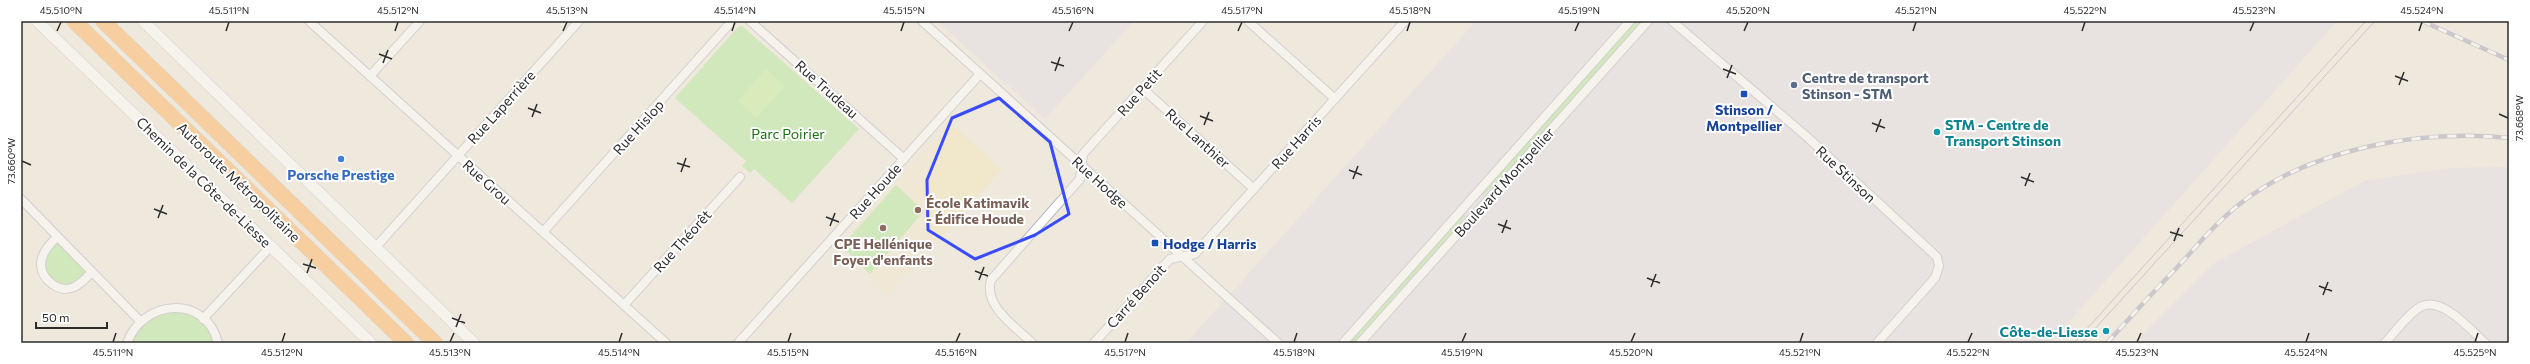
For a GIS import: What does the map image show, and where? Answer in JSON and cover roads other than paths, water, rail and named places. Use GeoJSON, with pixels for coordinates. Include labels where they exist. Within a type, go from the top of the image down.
{"type":"FeatureCollection","features":[{"type":"Feature","properties":{"kind":"highway","name":"Autoroute Métropolitaine"},"geometry":{"type":"LineString","coordinates":[[74,21],[406,343]]}},
{"type":"Feature","properties":{"kind":"highway","name":"Autoroute Métropolitaine"},"geometry":{"type":"LineString","coordinates":[[103,21],[435,343]]}},
{"type":"Feature","properties":{"kind":"main road","name":"Chemin de la Côte-de-Liesse"},"geometry":{"type":"LineString","coordinates":[[37,21],[371,343]]}},
{"type":"Feature","properties":{"kind":"main road"},"geometry":{"type":"LineString","coordinates":[[143,21],[474,343]]}},
{"type":"Feature","properties":{"kind":"street","name":"Rue Grou"},"geometry":{"type":"LineString","coordinates":[[309,21],[666,343]]}},
{"type":"Feature","properties":{"kind":"street"},"geometry":{"type":"LineString","coordinates":[[370,76],[420,21]]}},
{"type":"Feature","properties":{"kind":"street","name":"Rue Laperrière"},"geometry":{"type":"LineString","coordinates":[[375,248],[579,21]]}},
{"type":"Feature","properties":{"kind":"street","name":"Rue Hislop"},"geometry":{"type":"LineString","coordinates":[[543,232],[732,21]]}},
{"type":"Feature","properties":{"kind":"street","name":"Rue Trudeau"},"geometry":{"type":"LineString","coordinates":[[750,21],[904,159]]}},
{"type":"Feature","properties":{"kind":"street","name":"Rue Hodge"},"geometry":{"type":"LineString","coordinates":[[922,21],[1278,343]]}},
{"type":"Feature","properties":{"kind":"street","name":"Rue Petit"},"geometry":{"type":"LineString","coordinates":[[1082,166],[1083,154],[1203,21]]}},
{"type":"Feature","properties":{"kind":"street"},"geometry":{"type":"LineString","coordinates":[[1248,21],[1334,99]]}},
{"type":"Feature","properties":{"kind":"street","name":"Rue Harris"},"geometry":{"type":"LineString","coordinates":[[1182,257],[1195,254],[1405,21]]}},
{"type":"Feature","properties":{"kind":"street","name":"Boulevard Montpellier"},"geometry":{"type":"LineString","coordinates":[[1343,343],[1630,21]]}},
{"type":"Feature","properties":{"kind":"street","name":"Boulevard Montpellier"},"geometry":{"type":"LineString","coordinates":[[1360,343],[1648,21]]}},
{"type":"Feature","properties":{"kind":"street","name":"Rue Stinson"},"geometry":{"type":"LineString","coordinates":[[1672,21],[1806,136],[1937,257],[1939,266],[1936,278],[1877,343]]}},
{"type":"Feature","properties":{"kind":"street","name":"Rue Houde"},"geometry":{"type":"LineString","coordinates":[[738,343],[980,74]]}},
{"type":"Feature","properties":{"kind":"street","name":"Rue Lanthier"},"geometry":{"type":"LineString","coordinates":[[1142,88],[1254,189]]}},
{"type":"Feature","properties":{"kind":"street"},"geometry":{"type":"LineString","coordinates":[[1032,343],[994,305],[990,294],[990,283],[997,271],[1080,179],[1082,166]]}},
{"type":"Feature","properties":{"kind":"street","name":"Rue Théorêt"},"geometry":{"type":"LineString","coordinates":[[624,305],[740,177]]}},
{"type":"Feature","properties":{"kind":"street"},"geometry":{"type":"LineString","coordinates":[[21,199],[140,321]]}},
{"type":"Feature","properties":{"kind":"street"},"geometry":{"type":"LineString","coordinates":[[57,237],[48,247],[41,263],[44,276],[49,282],[59,288],[73,288],[91,272]]}},
{"type":"Feature","properties":{"kind":"street"},"geometry":{"type":"LineString","coordinates":[[203,319],[270,247]]}},
{"type":"Feature","properties":{"kind":"street","name":"Carré Benoit"},"geometry":{"type":"LineString","coordinates":[[1094,343],[1170,259],[1182,257]]}},
{"type":"Feature","properties":{"kind":"street"},"geometry":{"type":"LineString","coordinates":[[2385,343],[2415,310],[2430,305],[2450,312],[2485,343]]}},
{"type":"Feature","properties":{"kind":"street"},"geometry":{"type":"LineString","coordinates":[[127,343],[131,332],[148,314],[167,308],[192,312],[203,319],[211,328],[218,343]]}},
{"type":"Feature","properties":{"kind":"tram line"},"geometry":{"type":"LineString","coordinates":[[2074,343],[2366,21]]}},
{"type":"Feature","properties":{"kind":"tram line"},"geometry":{"type":"LineString","coordinates":[[2082,343],[2375,21]]}},
{"type":"Feature","properties":{"kind":"railway"},"geometry":{"type":"LineString","coordinates":[[2422,21],[2509,60]]}},
{"type":"Feature","properties":{"kind":"railway"},"geometry":{"type":"LineString","coordinates":[[2107,343],[2203,238],[2233,210],[2269,184],[2300,168],[2369,146],[2404,140],[2475,136],[2509,138]]}},
{"type":"Feature","properties":{"kind":"place","name":"Centre de transport Stinson - STM"},"geometry":{"type":"Point","coordinates":[1794,85]}},
{"type":"Feature","properties":{"kind":"place","name":"Stinson / Montpellier"},"geometry":{"type":"Point","coordinates":[1744,94]}},
{"type":"Feature","properties":{"kind":"place","name":"STM - Centre de Transport Stinson"},"geometry":{"type":"Point","coordinates":[1937,132]}},
{"type":"Feature","properties":{"kind":"place","name":"Porsche Prestige"},"geometry":{"type":"Point","coordinates":[341,159]}},
{"type":"Feature","properties":{"kind":"place","name":"École Katimavik - Édifice Houde"},"geometry":{"type":"Point","coordinates":[918,210]}},
{"type":"Feature","properties":{"kind":"place","name":"CPE Hellénique Foyer d'enfants"},"geometry":{"type":"Point","coordinates":[883,228]}},
{"type":"Feature","properties":{"kind":"place","name":"Hodge / Harris"},"geometry":{"type":"Point","coordinates":[1155,243]}},
{"type":"Feature","properties":{"kind":"place","name":"Côte-de-Liesse"},"geometry":{"type":"Point","coordinates":[2106,331]}},
{"type":"Feature","properties":{"kind":"park label","name":"Parc Poirier"},"geometry":{"type":"Point","coordinates":[788,133]}}]}
